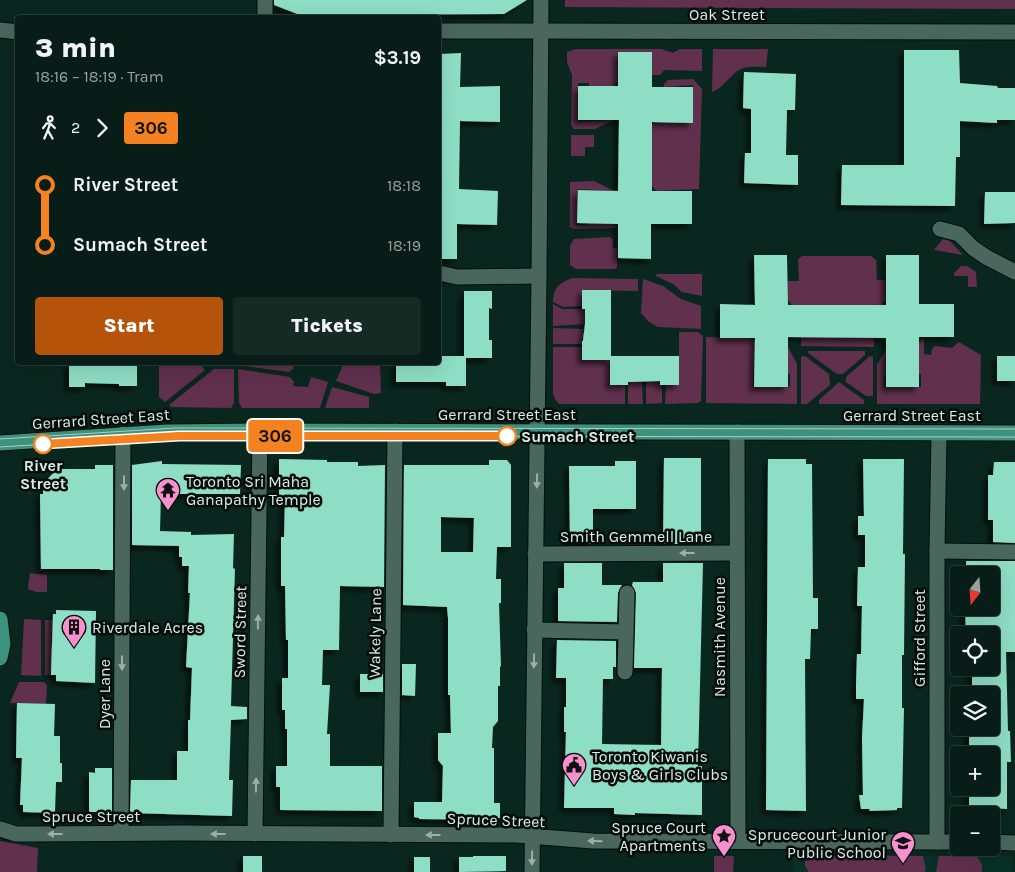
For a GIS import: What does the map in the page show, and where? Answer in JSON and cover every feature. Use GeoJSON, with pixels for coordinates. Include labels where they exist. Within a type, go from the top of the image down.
{"type":"FeatureCollection","features":[{"type":"Feature","properties":{"kind":"main road","name":"Gerrard Street East"},"geometry":{"type":"LineString","coordinates":[[0,443],[123,434],[260,431],[1015,433]]}},
{"type":"Feature","properties":{"kind":"main road"},"geometry":{"type":"LineString","coordinates":[[0,619],[3,644],[0,658]]}},
{"type":"Feature","properties":{"kind":"street"},"geometry":{"type":"LineString","coordinates":[[265,0],[265,15]]}},
{"type":"Feature","properties":{"kind":"street"},"geometry":{"type":"LineString","coordinates":[[532,872],[541,0]]}},
{"type":"Feature","properties":{"kind":"street"},"geometry":{"type":"LineString","coordinates":[[0,30],[15,32]]}},
{"type":"Feature","properties":{"kind":"street","name":"Oak Street"},"geometry":{"type":"LineString","coordinates":[[441,31],[1015,32]]}},
{"type":"Feature","properties":{"kind":"street"},"geometry":{"type":"LineString","coordinates":[[940,229],[959,234],[973,248],[986,257],[1015,272]]}},
{"type":"Feature","properties":{"kind":"street"},"geometry":{"type":"LineString","coordinates":[[441,273],[456,277],[539,276]]}},
{"type":"Feature","properties":{"kind":"street","name":"Sword Street"},"geometry":{"type":"LineString","coordinates":[[255,834],[260,431]]}},
{"type":"Feature","properties":{"kind":"street","name":"Wakely Lane"},"geometry":{"type":"LineString","coordinates":[[391,835],[395,432]]}},
{"type":"Feature","properties":{"kind":"street","name":"Nasmith Avenue"},"geometry":{"type":"LineString","coordinates":[[736,432],[738,841]]}},
{"type":"Feature","properties":{"kind":"street","name":"Gifford Street"},"geometry":{"type":"LineString","coordinates":[[937,842],[936,551],[939,433]]}},
{"type":"Feature","properties":{"kind":"street","name":"Dyer Lane"},"geometry":{"type":"LineString","coordinates":[[121,833],[123,434]]}},
{"type":"Feature","properties":{"kind":"street"},"geometry":{"type":"LineString","coordinates":[[936,551],[1015,552]]}},
{"type":"Feature","properties":{"kind":"street","name":"Smith Gemmell Lane"},"geometry":{"type":"LineString","coordinates":[[535,554],[736,553]]}},
{"type":"Feature","properties":{"kind":"street"},"geometry":{"type":"LineString","coordinates":[[625,672],[627,593]]}},
{"type":"Feature","properties":{"kind":"street"},"geometry":{"type":"LineString","coordinates":[[534,630],[626,632]]}},
{"type":"Feature","properties":{"kind":"street","name":"Spruce Street"},"geometry":{"type":"LineString","coordinates":[[0,829],[16,834],[516,835],[593,841],[950,842]]}},
{"type":"Feature","properties":{"kind":"street"},"geometry":{"type":"LineString","coordinates":[[1000,842],[1015,843]]}},
{"type":"Feature","properties":{"kind":"shaded area"},"geometry":{"type":"Polygon","coordinates":[[[565,0],[1015,0],[1015,9],[565,7],[565,0]]]}},
{"type":"Feature","properties":{"kind":"shaded area"},"geometry":{"type":"Polygon","coordinates":[[[576,49],[661,49],[673,53],[680,49],[702,49],[702,71],[664,70],[660,75],[652,75],[652,52],[619,52],[618,82],[614,86],[589,86],[589,83],[578,83],[578,122],[614,120],[595,129],[574,129],[571,125],[572,75],[567,62],[567,52],[576,49]]]}},
{"type":"Feature","properties":{"kind":"shaded area"},"geometry":{"type":"Polygon","coordinates":[[[713,49],[768,49],[766,67],[741,69],[712,92],[713,49]]]}},
{"type":"Feature","properties":{"kind":"shaded area"},"geometry":{"type":"Polygon","coordinates":[[[693,79],[702,89],[699,189],[656,191],[652,186],[652,124],[656,120],[693,123],[693,85],[664,87],[664,84],[668,80],[693,79]]]}},
{"type":"Feature","properties":{"kind":"shaded area"},"geometry":{"type":"Polygon","coordinates":[[[571,135],[594,135],[594,147],[585,147],[585,156],[571,156],[571,135]]]}},
{"type":"Feature","properties":{"kind":"shaded area"},"geometry":{"type":"Polygon","coordinates":[[[594,181],[614,191],[578,189],[577,225],[588,225],[589,223],[614,224],[618,228],[574,229],[570,227],[570,182],[594,181]]]}},
{"type":"Feature","properties":{"kind":"shaded area"},"geometry":{"type":"Polygon","coordinates":[[[610,237],[613,239],[613,248],[618,248],[617,267],[615,269],[576,269],[570,265],[570,246],[574,239],[610,237]]]}},
{"type":"Feature","properties":{"kind":"shaded area"},"geometry":{"type":"Polygon","coordinates":[[[943,239],[950,241],[963,255],[934,250],[943,239]]]}},
{"type":"Feature","properties":{"kind":"shaded area"},"geometry":{"type":"Polygon","coordinates":[[[802,256],[871,256],[876,260],[877,280],[886,280],[886,300],[881,305],[792,305],[788,300],[787,281],[799,281],[798,259],[802,256]]]}},
{"type":"Feature","properties":{"kind":"shaded area"},"geometry":{"type":"Polygon","coordinates":[[[961,266],[967,266],[976,272],[977,287],[968,287],[968,276],[954,276],[954,273],[961,266]]]}},
{"type":"Feature","properties":{"kind":"shaded area"},"geometry":{"type":"Polygon","coordinates":[[[656,274],[702,274],[702,296],[682,292],[673,284],[656,276],[656,274]]]}},
{"type":"Feature","properties":{"kind":"shaded area"},"geometry":{"type":"Polygon","coordinates":[[[572,278],[638,279],[638,291],[582,290],[582,306],[563,307],[553,302],[554,293],[558,286],[572,278]]]}},
{"type":"Feature","properties":{"kind":"shaded area"},"geometry":{"type":"Polygon","coordinates":[[[643,279],[663,286],[681,299],[701,306],[701,329],[658,327],[649,322],[641,313],[643,279]]]}},
{"type":"Feature","properties":{"kind":"shaded area"},"geometry":{"type":"Polygon","coordinates":[[[553,304],[562,309],[585,309],[585,324],[553,326],[553,304]]]}},
{"type":"Feature","properties":{"kind":"shaded area"},"geometry":{"type":"Polygon","coordinates":[[[553,328],[584,329],[584,341],[582,341],[582,344],[553,344],[553,328]]]}},
{"type":"Feature","properties":{"kind":"shaded area"},"geometry":{"type":"Polygon","coordinates":[[[679,332],[698,332],[703,336],[701,401],[698,403],[665,404],[666,385],[679,385],[679,332]]]}},
{"type":"Feature","properties":{"kind":"shaded area"},"geometry":{"type":"Polygon","coordinates":[[[706,337],[750,338],[755,342],[753,387],[790,387],[788,347],[797,364],[797,404],[706,403],[706,337]]]}},
{"type":"Feature","properties":{"kind":"shaded area"},"geometry":{"type":"Polygon","coordinates":[[[801,337],[874,338],[874,347],[801,346],[801,337]]]}},
{"type":"Feature","properties":{"kind":"shaded area"},"geometry":{"type":"Polygon","coordinates":[[[924,337],[924,354],[931,355],[932,349],[935,346],[952,348],[959,342],[981,355],[980,404],[877,404],[877,365],[886,349],[884,387],[921,387],[919,342],[924,337]]]}},
{"type":"Feature","properties":{"kind":"shaded area"},"geometry":{"type":"Polygon","coordinates":[[[553,347],[582,347],[582,360],[610,360],[610,385],[625,385],[625,404],[559,404],[553,393],[553,347]]]}},
{"type":"Feature","properties":{"kind":"shaded area"},"geometry":{"type":"Polygon","coordinates":[[[808,351],[865,351],[865,355],[843,374],[837,374],[808,353],[808,351]]]}},
{"type":"Feature","properties":{"kind":"shaded area"},"geometry":{"type":"Polygon","coordinates":[[[805,356],[829,374],[830,385],[807,404],[801,404],[801,357],[805,356]]]}},
{"type":"Feature","properties":{"kind":"shaded area"},"geometry":{"type":"Polygon","coordinates":[[[870,356],[873,357],[873,396],[866,396],[846,382],[846,377],[870,356]]]}},
{"type":"Feature","properties":{"kind":"shaded area"},"geometry":{"type":"Polygon","coordinates":[[[159,365],[201,365],[205,370],[165,402],[159,397],[159,365]]]}},
{"type":"Feature","properties":{"kind":"shaded area"},"geometry":{"type":"Polygon","coordinates":[[[238,365],[294,365],[293,369],[289,372],[238,365]]]}},
{"type":"Feature","properties":{"kind":"shaded area"},"geometry":{"type":"Polygon","coordinates":[[[343,365],[380,365],[381,393],[374,394],[336,381],[343,365]]]}},
{"type":"Feature","properties":{"kind":"shaded area"},"geometry":{"type":"Polygon","coordinates":[[[214,369],[234,369],[234,403],[231,408],[171,407],[169,405],[214,369]]]}},
{"type":"Feature","properties":{"kind":"shaded area"},"geometry":{"type":"Polygon","coordinates":[[[238,369],[290,377],[294,382],[293,386],[308,387],[311,377],[328,382],[320,408],[242,408],[239,403],[238,369]]]}},
{"type":"Feature","properties":{"kind":"shaded area"},"geometry":{"type":"Polygon","coordinates":[[[628,382],[642,382],[643,404],[628,404],[628,382]]]}},
{"type":"Feature","properties":{"kind":"shaded area"},"geometry":{"type":"Polygon","coordinates":[[[646,382],[660,382],[660,385],[662,385],[662,403],[646,404],[646,382]]]}},
{"type":"Feature","properties":{"kind":"shaded area"},"geometry":{"type":"Polygon","coordinates":[[[839,382],[864,400],[864,404],[819,404],[819,400],[839,382]]]}},
{"type":"Feature","properties":{"kind":"shaded area"},"geometry":{"type":"Polygon","coordinates":[[[332,387],[369,397],[369,408],[325,408],[332,387]]]}},
{"type":"Feature","properties":{"kind":"shaded area"},"geometry":{"type":"Polygon","coordinates":[[[30,573],[47,575],[47,592],[36,592],[28,589],[30,573]]]}},
{"type":"Feature","properties":{"kind":"shaded area"},"geometry":{"type":"Polygon","coordinates":[[[24,619],[41,620],[41,676],[21,675],[24,619]]]}},
{"type":"Feature","properties":{"kind":"shaded area"},"geometry":{"type":"Polygon","coordinates":[[[45,620],[52,620],[51,675],[45,675],[45,620]]]}},
{"type":"Feature","properties":{"kind":"shaded area"},"geometry":{"type":"Polygon","coordinates":[[[19,682],[44,682],[47,685],[46,704],[10,703],[19,682]]]}},
{"type":"Feature","properties":{"kind":"shaded area"},"geometry":{"type":"Polygon","coordinates":[[[0,841],[38,848],[37,872],[0,872],[0,841]]]}},
{"type":"Feature","properties":{"kind":"shaded area"},"geometry":{"type":"Polygon","coordinates":[[[805,855],[923,856],[926,870],[924,872],[809,872],[805,866],[805,855]]]}},
{"type":"Feature","properties":{"kind":"shaded area"},"geometry":{"type":"Polygon","coordinates":[[[714,856],[734,856],[733,872],[714,872],[714,856]]]}},
{"type":"Feature","properties":{"kind":"shaded area","name":"Sprucecourt Junior Public School"},"geometry":{"type":"Polygon","coordinates":[[[793,856],[1013,856],[1012,872],[793,872],[793,856]]]}},
{"type":"Feature","properties":{"kind":"shaded area"},"geometry":{"type":"Polygon","coordinates":[[[939,856],[977,856],[982,865],[982,872],[936,872],[939,856]]]}},
{"type":"Feature","properties":{"kind":"building"},"geometry":{"type":"Polygon","coordinates":[[[274,0],[527,0],[504,14],[300,15],[274,5],[274,0]]]}},
{"type":"Feature","properties":{"kind":"building"},"geometry":{"type":"Polygon","coordinates":[[[904,50],[959,50],[960,83],[997,86],[998,88],[1015,88],[1015,120],[997,120],[997,123],[960,121],[960,157],[956,157],[955,206],[841,205],[842,165],[904,165],[904,50]]]}},
{"type":"Feature","properties":{"kind":"building"},"geometry":{"type":"Polygon","coordinates":[[[618,52],[652,52],[652,87],[693,87],[693,123],[652,122],[652,191],[692,191],[692,224],[651,224],[651,259],[618,258],[618,224],[577,223],[578,190],[618,191],[619,120],[578,120],[578,86],[618,86],[618,52]]]}},
{"type":"Feature","properties":{"kind":"building"},"geometry":{"type":"Polygon","coordinates":[[[461,53],[460,87],[500,86],[500,122],[460,121],[459,189],[498,191],[497,225],[457,224],[457,259],[441,259],[441,54],[461,53]]]}},
{"type":"Feature","properties":{"kind":"building"},"geometry":{"type":"Polygon","coordinates":[[[744,72],[796,74],[795,110],[787,110],[786,155],[798,155],[798,185],[744,183],[745,153],[751,153],[751,109],[743,108],[744,72]]]}},
{"type":"Feature","properties":{"kind":"building"},"geometry":{"type":"Polygon","coordinates":[[[985,192],[1015,192],[1015,223],[984,224],[985,192]]]}},
{"type":"Feature","properties":{"kind":"building"},"geometry":{"type":"Polygon","coordinates":[[[754,255],[787,255],[788,305],[886,305],[886,255],[919,255],[919,304],[954,304],[954,337],[919,337],[919,387],[886,387],[886,338],[788,337],[788,387],[754,387],[755,338],[720,338],[720,304],[755,305],[754,255]]]}},
{"type":"Feature","properties":{"kind":"building"},"geometry":{"type":"Polygon","coordinates":[[[582,290],[611,290],[611,356],[679,356],[679,385],[660,385],[660,381],[628,382],[628,385],[610,385],[610,360],[582,360],[585,309],[582,309],[582,290]]]}},
{"type":"Feature","properties":{"kind":"building"},"geometry":{"type":"Polygon","coordinates":[[[464,291],[492,291],[492,309],[489,308],[489,340],[492,340],[492,358],[466,358],[466,386],[446,386],[446,382],[396,382],[396,365],[441,365],[441,356],[464,356],[464,291]]]}},
{"type":"Feature","properties":{"kind":"building"},"geometry":{"type":"Polygon","coordinates":[[[997,356],[1015,356],[1015,381],[997,381],[997,356]]]}},
{"type":"Feature","properties":{"kind":"building"},"geometry":{"type":"Polygon","coordinates":[[[69,365],[137,365],[137,386],[85,383],[85,387],[69,387],[69,365]]]}},
{"type":"Feature","properties":{"kind":"building"},"geometry":{"type":"Polygon","coordinates":[[[664,458],[701,458],[701,544],[663,544],[664,458]]]}},
{"type":"Feature","properties":{"kind":"building"},"geometry":{"type":"Polygon","coordinates":[[[279,459],[358,462],[358,466],[385,465],[384,587],[340,586],[339,650],[323,650],[322,685],[330,685],[327,734],[330,734],[330,766],[382,766],[382,811],[280,810],[280,787],[276,787],[276,766],[287,766],[287,729],[285,729],[285,710],[282,710],[282,678],[288,678],[288,640],[286,640],[285,586],[281,586],[281,537],[284,537],[285,500],[279,500],[279,459]]]}},
{"type":"Feature","properties":{"kind":"building"},"geometry":{"type":"Polygon","coordinates":[[[768,459],[806,459],[806,464],[812,464],[813,598],[818,598],[818,629],[811,629],[810,659],[805,659],[806,811],[766,810],[768,459]]]}},
{"type":"Feature","properties":{"kind":"building"},"geometry":{"type":"Polygon","coordinates":[[[863,459],[904,459],[903,554],[905,554],[902,708],[904,708],[902,808],[897,808],[897,810],[869,811],[870,809],[861,809],[859,795],[863,795],[862,738],[864,699],[856,699],[857,654],[861,654],[862,606],[857,606],[858,567],[865,567],[865,535],[858,535],[858,516],[864,516],[863,459]]]}},
{"type":"Feature","properties":{"kind":"building"},"geometry":{"type":"Polygon","coordinates":[[[489,460],[507,460],[511,465],[511,547],[497,547],[496,579],[501,579],[501,603],[499,603],[501,667],[500,686],[498,686],[498,721],[493,727],[492,748],[494,748],[494,803],[500,803],[500,818],[494,818],[494,820],[419,819],[414,817],[414,802],[442,802],[443,766],[438,760],[438,733],[451,733],[450,695],[448,695],[448,618],[447,607],[403,605],[404,465],[489,465],[489,460]],[[441,517],[441,552],[473,552],[474,518],[441,517]]]}},
{"type":"Feature","properties":{"kind":"building"},"geometry":{"type":"Polygon","coordinates":[[[162,461],[162,464],[241,465],[240,494],[161,494],[160,531],[191,532],[191,535],[234,534],[233,568],[235,569],[231,706],[247,707],[247,719],[231,720],[229,780],[233,780],[232,816],[130,813],[131,780],[177,780],[177,751],[188,751],[192,668],[186,667],[190,593],[188,593],[189,566],[182,566],[182,557],[179,557],[179,546],[132,545],[132,465],[162,461]]]}},
{"type":"Feature","properties":{"kind":"building"},"geometry":{"type":"Polygon","coordinates":[[[615,461],[636,461],[636,509],[593,509],[593,544],[570,544],[569,466],[615,466],[615,461]]]}},
{"type":"Feature","properties":{"kind":"building"},"geometry":{"type":"Polygon","coordinates":[[[994,462],[1015,462],[1015,543],[993,542],[993,520],[988,520],[988,475],[993,475],[994,462]]]}},
{"type":"Feature","properties":{"kind":"building"},"geometry":{"type":"Polygon","coordinates":[[[95,465],[113,465],[113,570],[41,569],[40,494],[43,494],[43,484],[57,469],[95,469],[95,465]]]}},
{"type":"Feature","properties":{"kind":"building"},"geometry":{"type":"Polygon","coordinates":[[[966,561],[1015,561],[1015,652],[1006,652],[1008,731],[1010,731],[1011,762],[1007,762],[1007,809],[1000,809],[1000,806],[969,806],[969,796],[1000,796],[1000,746],[969,746],[969,736],[1000,736],[1000,686],[972,686],[972,676],[1000,676],[1000,626],[966,626],[965,616],[1000,616],[1000,566],[966,566],[966,561]]]}},
{"type":"Feature","properties":{"kind":"building"},"geometry":{"type":"Polygon","coordinates":[[[564,563],[602,563],[602,585],[622,585],[618,593],[617,622],[558,621],[558,588],[564,588],[564,563]]]}},
{"type":"Feature","properties":{"kind":"building"},"geometry":{"type":"Polygon","coordinates":[[[663,563],[703,563],[698,766],[702,766],[702,815],[614,814],[614,808],[564,808],[566,732],[564,732],[564,707],[566,707],[566,678],[556,678],[557,640],[616,641],[616,667],[613,667],[613,679],[603,679],[602,744],[661,745],[662,668],[634,668],[636,593],[632,585],[633,582],[663,582],[663,563]]]}},
{"type":"Feature","properties":{"kind":"building","name":"Riverdale Acres"},"geometry":{"type":"Polygon","coordinates":[[[56,610],[96,611],[95,683],[56,681],[56,675],[51,675],[53,614],[56,614],[56,610]]]}},
{"type":"Feature","properties":{"kind":"building"},"geometry":{"type":"Polygon","coordinates":[[[402,664],[416,664],[415,696],[402,695],[402,664]]]}},
{"type":"Feature","properties":{"kind":"building"},"geometry":{"type":"Polygon","coordinates":[[[360,674],[383,674],[383,692],[360,692],[360,674]]]}},
{"type":"Feature","properties":{"kind":"building"},"geometry":{"type":"Polygon","coordinates":[[[17,703],[55,704],[54,736],[60,736],[62,782],[56,782],[55,813],[23,812],[23,805],[20,805],[22,758],[16,758],[17,703]]]}},
{"type":"Feature","properties":{"kind":"building"},"geometry":{"type":"Polygon","coordinates":[[[95,768],[112,768],[112,812],[89,812],[89,772],[95,773],[95,768]]]}},
{"type":"Feature","properties":{"kind":"building"},"geometry":{"type":"Polygon","coordinates":[[[243,856],[262,856],[262,872],[243,872],[243,856]]]}},
{"type":"Feature","properties":{"kind":"building"},"geometry":{"type":"Polygon","coordinates":[[[506,856],[506,871],[459,872],[459,857],[506,856]]]}},
{"type":"Feature","properties":{"kind":"building"},"geometry":{"type":"Polygon","coordinates":[[[414,857],[430,857],[430,872],[414,872],[414,857]]]}},
{"type":"Feature","properties":{"kind":"tram line"},"geometry":{"type":"LineString","coordinates":[[0,439],[175,428],[1015,429]]}},
{"type":"Feature","properties":{"kind":"tram line"},"geometry":{"type":"LineString","coordinates":[[0,447],[179,436],[1015,437]]}},
{"type":"Feature","properties":{"kind":"tram line","name":"306"},"geometry":{"type":"LineString","coordinates":[[43,444],[179,436],[507,436]]}},
{"type":"Feature","properties":{"kind":"place","name":"Sumach Street"},"geometry":{"type":"Point","coordinates":[507,436]}},
{"type":"Feature","properties":{"kind":"place","name":"River Street"},"geometry":{"type":"Point","coordinates":[43,444]}},
{"type":"Feature","properties":{"kind":"place","name":"Toronto Sri Maha Ganapathy Temple"},"geometry":{"type":"Point","coordinates":[168,511]}},
{"type":"Feature","properties":{"kind":"place","name":"Riverdale Acres"},"geometry":{"type":"Point","coordinates":[74,648]}},
{"type":"Feature","properties":{"kind":"place","name":"Toronto Kiwanis Boys & Girls Clubs"},"geometry":{"type":"Point","coordinates":[574,786]}},
{"type":"Feature","properties":{"kind":"place","name":"Spruce Court Apartments"},"geometry":{"type":"Point","coordinates":[724,857]}},
{"type":"Feature","properties":{"kind":"place","name":"Sprucecourt Junior Public School"},"geometry":{"type":"Point","coordinates":[903,864]}}]}
